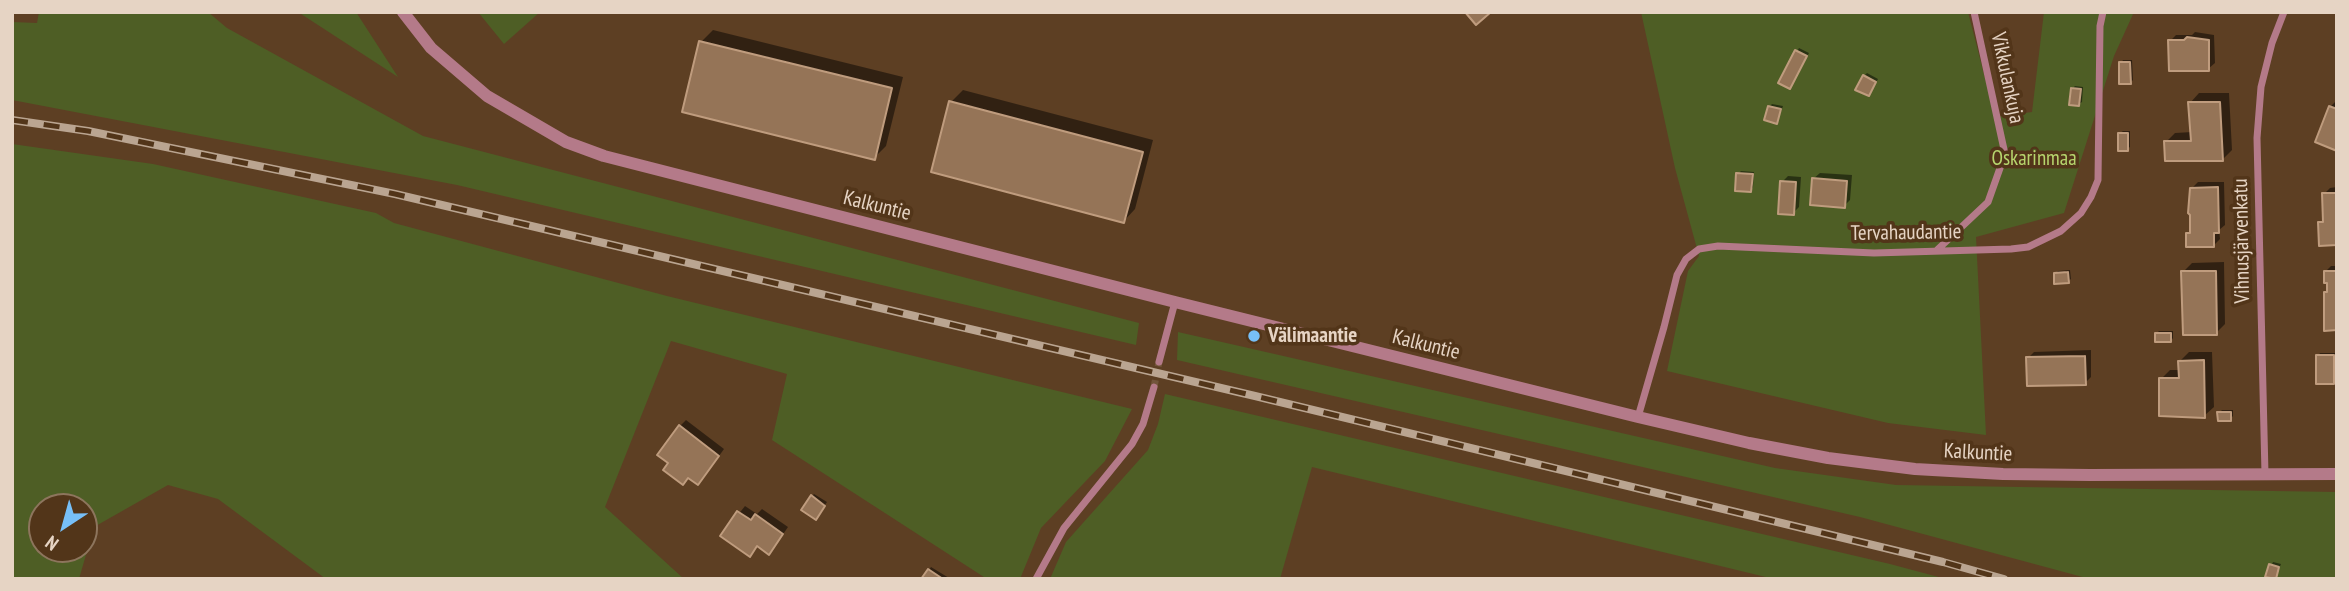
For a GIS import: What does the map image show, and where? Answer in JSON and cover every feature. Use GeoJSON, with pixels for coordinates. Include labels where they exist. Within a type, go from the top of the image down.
{"type":"FeatureCollection","features":[{"type":"Feature","properties":{"kind":"street","name":"Kalkuntie"},"geometry":{"type":"LineString","coordinates":[[403,12],[432,48],[487,96],[566,142],[592,152],[1175,302],[1638,417],[1749,443],[1915,469],[2003,474],[2337,474]]}},
{"type":"Feature","properties":{"kind":"street","name":"Vikkulankuja"},"geometry":{"type":"LineString","coordinates":[[1936,251],[1988,202],[2005,154],[1975,12]]}},
{"type":"Feature","properties":{"kind":"street","name":"Tervahaudantie"},"geometry":{"type":"LineString","coordinates":[[1638,417],[1677,275],[1694,251],[1718,246],[1874,253],[2028,247],[2062,231],[2081,213],[2098,180],[2100,26],[2103,12]]}},
{"type":"Feature","properties":{"kind":"street","name":"Vihnusjärvenkatu"},"geometry":{"type":"LineString","coordinates":[[2265,474],[2257,138],[2261,86],[2272,43],[2284,12]]}},
{"type":"Feature","properties":{"kind":"street"},"geometry":{"type":"LineString","coordinates":[[1159,362],[1175,302]]}},
{"type":"Feature","properties":{"kind":"street"},"geometry":{"type":"LineString","coordinates":[[1036,579],[1064,528],[1132,444],[1143,424],[1154,387]]}},
{"type":"Feature","properties":{"kind":"green space"},"geometry":{"type":"Polygon","coordinates":[[[39,12],[208,12],[227,28],[423,136],[1139,323],[1136,345],[457,185],[12,100],[12,22],[37,23],[39,12]]]}},
{"type":"Feature","properties":{"kind":"green space"},"geometry":{"type":"Polygon","coordinates":[[[298,12],[356,12],[398,77],[298,12]]]}},
{"type":"Feature","properties":{"kind":"green space"},"geometry":{"type":"Polygon","coordinates":[[[478,12],[540,12],[504,44],[478,12]]]}},
{"type":"Feature","properties":{"kind":"green space","name":"Oskarinmaa"},"geometry":{"type":"Polygon","coordinates":[[[1641,12],[1968,12],[1995,117],[2032,112],[2044,12],[2134,12],[2114,56],[2064,213],[1976,237],[1986,435],[1888,423],[1667,371],[1688,271],[1699,256],[1675,168],[1641,12]]]}},
{"type":"Feature","properties":{"kind":"green space"},"geometry":{"type":"Polygon","coordinates":[[[12,144],[153,164],[376,213],[394,223],[667,296],[1132,409],[1105,461],[1041,528],[1020,579],[987,579],[772,440],[787,374],[671,341],[605,507],[684,579],[326,579],[218,499],[168,485],[98,525],[98,493],[28,493],[28,563],[84,563],[79,579],[12,579],[12,144]]]}},
{"type":"Feature","properties":{"kind":"green space"},"geometry":{"type":"Polygon","coordinates":[[[1178,332],[1775,468],[1896,485],[2337,492],[2337,579],[2090,579],[1860,517],[1177,360],[1178,332]]]}},
{"type":"Feature","properties":{"kind":"green space"},"geometry":{"type":"Polygon","coordinates":[[[1165,394],[1946,579],[1774,579],[1312,467],[1280,579],[1050,579],[1066,542],[1148,450],[1165,394]]]}},
{"type":"Feature","properties":{"kind":"building"},"geometry":{"type":"Polygon","coordinates":[[[1465,12],[1491,12],[1476,25],[1465,12]]]}},
{"type":"Feature","properties":{"kind":"building"},"geometry":{"type":"Polygon","coordinates":[[[2187,37],[2209,40],[2209,71],[2169,71],[2168,40],[2184,40],[2187,37]]]}},
{"type":"Feature","properties":{"kind":"building"},"geometry":{"type":"Polygon","coordinates":[[[699,41],[892,88],[875,160],[682,112],[699,41]]]}},
{"type":"Feature","properties":{"kind":"building"},"geometry":{"type":"Polygon","coordinates":[[[1795,50],[1807,56],[1790,89],[1778,83],[1795,50]]]}},
{"type":"Feature","properties":{"kind":"building"},"geometry":{"type":"Polygon","coordinates":[[[2119,62],[2130,62],[2131,84],[2119,84],[2119,62]]]}},
{"type":"Feature","properties":{"kind":"building"},"geometry":{"type":"Polygon","coordinates":[[[1863,75],[1876,82],[1869,96],[1855,90],[1863,75]]]}},
{"type":"Feature","properties":{"kind":"building"},"geometry":{"type":"Polygon","coordinates":[[[2071,88],[2081,89],[2079,106],[2069,105],[2071,88]]]}},
{"type":"Feature","properties":{"kind":"building"},"geometry":{"type":"Polygon","coordinates":[[[949,101],[1143,152],[1124,223],[931,172],[949,101]]]}},
{"type":"Feature","properties":{"kind":"building"},"geometry":{"type":"Polygon","coordinates":[[[2188,102],[2220,102],[2223,161],[2165,161],[2164,141],[2191,141],[2188,102]]]}},
{"type":"Feature","properties":{"kind":"building"},"geometry":{"type":"Polygon","coordinates":[[[1768,106],[1781,109],[1777,124],[1764,120],[1768,106]]]}},
{"type":"Feature","properties":{"kind":"building"},"geometry":{"type":"Polygon","coordinates":[[[2329,106],[2337,109],[2337,151],[2315,142],[2329,106]]]}},
{"type":"Feature","properties":{"kind":"building"},"geometry":{"type":"Polygon","coordinates":[[[2118,133],[2128,133],[2128,151],[2118,151],[2118,133]]]}},
{"type":"Feature","properties":{"kind":"building"},"geometry":{"type":"Polygon","coordinates":[[[1736,173],[1753,174],[1751,192],[1735,191],[1736,173]]]}},
{"type":"Feature","properties":{"kind":"building"},"geometry":{"type":"Polygon","coordinates":[[[1812,178],[1847,181],[1845,208],[1810,205],[1812,178]]]}},
{"type":"Feature","properties":{"kind":"building"},"geometry":{"type":"Polygon","coordinates":[[[1780,181],[1796,182],[1794,215],[1778,214],[1780,181]]]}},
{"type":"Feature","properties":{"kind":"building"},"geometry":{"type":"Polygon","coordinates":[[[2218,187],[2219,233],[2214,233],[2214,247],[2186,247],[2186,233],[2190,233],[2190,188],[2218,187]]]}},
{"type":"Feature","properties":{"kind":"building"},"geometry":{"type":"Polygon","coordinates":[[[2322,193],[2337,193],[2337,245],[2319,246],[2318,222],[2323,222],[2322,193]]]}},
{"type":"Feature","properties":{"kind":"building"},"geometry":{"type":"Polygon","coordinates":[[[2181,271],[2216,271],[2217,335],[2183,335],[2181,271]]]}},
{"type":"Feature","properties":{"kind":"building"},"geometry":{"type":"Polygon","coordinates":[[[2324,271],[2337,271],[2337,330],[2324,331],[2324,292],[2327,292],[2327,283],[2324,283],[2324,271]]]}},
{"type":"Feature","properties":{"kind":"building"},"geometry":{"type":"Polygon","coordinates":[[[2068,272],[2069,283],[2054,284],[2054,273],[2068,272]]]}},
{"type":"Feature","properties":{"kind":"building"},"geometry":{"type":"Polygon","coordinates":[[[2155,333],[2171,333],[2171,342],[2155,342],[2155,333]]]}},
{"type":"Feature","properties":{"kind":"building"},"geometry":{"type":"Polygon","coordinates":[[[2316,355],[2334,355],[2334,384],[2316,384],[2316,355]]]}},
{"type":"Feature","properties":{"kind":"building"},"geometry":{"type":"Polygon","coordinates":[[[2085,356],[2086,385],[2027,386],[2026,357],[2085,356]]]}},
{"type":"Feature","properties":{"kind":"building"},"geometry":{"type":"Polygon","coordinates":[[[2204,360],[2205,418],[2159,416],[2159,378],[2179,378],[2178,361],[2204,360]]]}},
{"type":"Feature","properties":{"kind":"building"},"geometry":{"type":"Polygon","coordinates":[[[2217,412],[2231,412],[2231,421],[2218,421],[2217,412]]]}},
{"type":"Feature","properties":{"kind":"building"},"geometry":{"type":"Polygon","coordinates":[[[679,425],[719,456],[698,485],[688,478],[683,485],[663,470],[668,463],[657,455],[679,425]]]}},
{"type":"Feature","properties":{"kind":"building"},"geometry":{"type":"Polygon","coordinates":[[[811,495],[825,506],[816,520],[801,510],[811,495]]]}},
{"type":"Feature","properties":{"kind":"building"},"geometry":{"type":"Polygon","coordinates":[[[737,511],[751,520],[755,514],[783,534],[769,555],[757,546],[750,557],[720,536],[737,511]]]}},
{"type":"Feature","properties":{"kind":"building"},"geometry":{"type":"Polygon","coordinates":[[[2269,564],[2279,567],[2276,579],[2265,577],[2269,564]]]}},
{"type":"Feature","properties":{"kind":"building"},"geometry":{"type":"Polygon","coordinates":[[[928,569],[943,579],[921,579],[928,569]]]}},
{"type":"Feature","properties":{"kind":"tunnel"},"geometry":{"type":"LineString","coordinates":[[1154,387],[1159,362]]}},
{"type":"Feature","properties":{"kind":"railway"},"geometry":{"type":"LineString","coordinates":[[12,120],[88,131],[395,194],[1255,396],[2004,579]]}},
{"type":"Feature","properties":{"kind":"place","name":"Välimaantie"},"geometry":{"type":"Point","coordinates":[1254,336]}}]}
